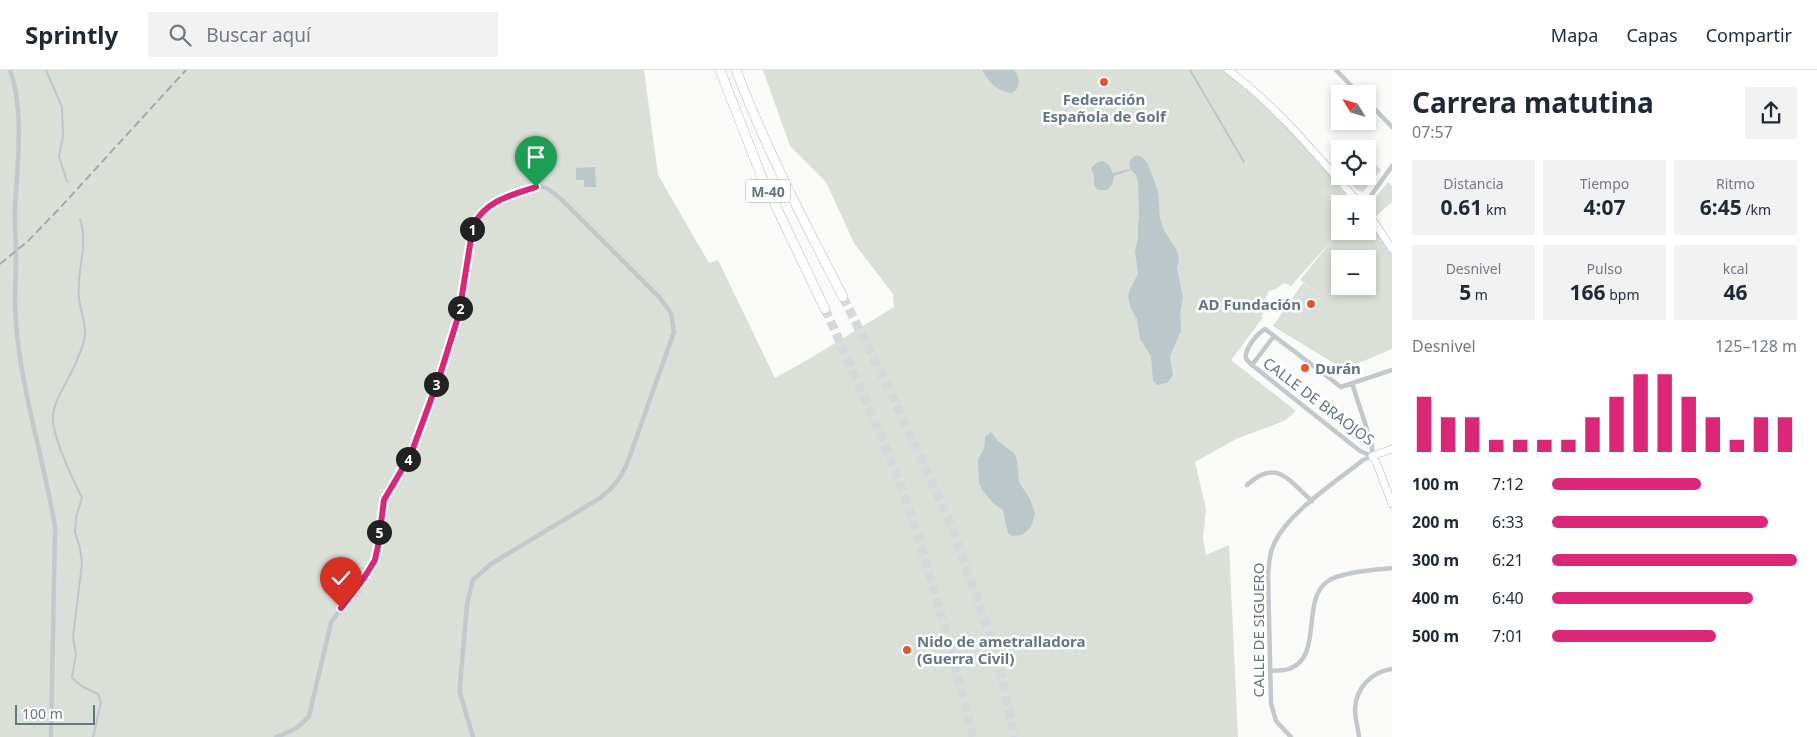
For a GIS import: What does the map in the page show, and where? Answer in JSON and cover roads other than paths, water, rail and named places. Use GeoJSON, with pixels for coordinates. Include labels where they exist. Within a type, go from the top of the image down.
{"type":"FeatureCollection","features":[{"type":"Feature","properties":{"kind":"highway","name":"M-40"},"geometry":{"type":"LineString","coordinates":[[720,70],[760,175],[825,309]]}},
{"type":"Feature","properties":{"kind":"highway","name":"M-40"},"geometry":{"type":"LineString","coordinates":[[736,70],[777,168],[843,297]]}},
{"type":"Feature","properties":{"kind":"street"},"geometry":{"type":"LineString","coordinates":[[10,70],[18,101],[15,219],[17,331],[26,392],[55,527],[51,737]]}},
{"type":"Feature","properties":{"kind":"street"},"geometry":{"type":"LineString","coordinates":[[1228,70],[1275,109],[1352,195]]}},
{"type":"Feature","properties":{"kind":"street"},"geometry":{"type":"LineString","coordinates":[[1336,70],[1350,85]]}},
{"type":"Feature","properties":{"kind":"street"},"geometry":{"type":"LineString","coordinates":[[1376,110],[1392,127]]}},
{"type":"Feature","properties":{"kind":"street"},"geometry":{"type":"LineString","coordinates":[[1371,195],[1392,166]]}},
{"type":"Feature","properties":{"kind":"street"},"geometry":{"type":"LineString","coordinates":[[276,737],[302,725],[309,716],[331,623],[368,574],[375,560],[384,500],[411,454],[440,375],[459,314],[473,226],[478,216],[485,209],[503,197],[536,187],[546,188],[562,200],[660,298],[671,313],[674,332],[620,479],[600,498],[491,564],[473,580],[467,604],[460,693],[473,737]]}},
{"type":"Feature","properties":{"kind":"street"},"geometry":{"type":"LineString","coordinates":[[1376,225],[1392,249]]}},
{"type":"Feature","properties":{"kind":"street","name":"CALLE DE BRAOJOS"},"geometry":{"type":"LineString","coordinates":[[1352,384],[1341,386],[1265,329],[1245,355],[1247,360],[1360,451],[1372,456]]}},
{"type":"Feature","properties":{"kind":"street","name":"CALLE DE BRAOJOS"},"geometry":{"type":"LineString","coordinates":[[1252,364],[1274,336]]}},
{"type":"Feature","properties":{"kind":"street"},"geometry":{"type":"LineString","coordinates":[[1392,370],[1352,384],[1372,445],[1372,456],[1377,464],[1392,504]]}},
{"type":"Feature","properties":{"kind":"street"},"geometry":{"type":"LineString","coordinates":[[1372,456],[1392,449]]}},
{"type":"Feature","properties":{"kind":"street","name":"CALLE DE SIGUERO"},"geometry":{"type":"LineString","coordinates":[[1291,737],[1276,721],[1270,702],[1269,559],[1273,545],[1290,519],[1363,460],[1372,456]]}},
{"type":"Feature","properties":{"kind":"street"},"geometry":{"type":"LineString","coordinates":[[1247,485],[1266,472],[1274,472],[1282,475],[1312,501]]}},
{"type":"Feature","properties":{"kind":"street"},"geometry":{"type":"LineString","coordinates":[[1270,670],[1288,669],[1303,659],[1307,650],[1315,600],[1326,581],[1336,576],[1392,568]]}},
{"type":"Feature","properties":{"kind":"street"},"geometry":{"type":"LineString","coordinates":[[1359,737],[1355,710],[1357,696],[1364,683],[1374,674],[1392,669]]}},
{"type":"Feature","properties":{"kind":"waterway"},"geometry":{"type":"LineString","coordinates":[[46,70],[62,107],[63,136],[59,156],[67,182]]}},
{"type":"Feature","properties":{"kind":"waterway"},"geometry":{"type":"LineString","coordinates":[[1190,70],[1244,162]]}},
{"type":"Feature","properties":{"kind":"waterway"},"geometry":{"type":"LineString","coordinates":[[80,219],[83,249],[79,288],[85,335],[75,364],[56,402],[53,424],[59,446],[82,498],[76,517],[75,532],[82,563],[73,637],[76,654],[72,678],[83,687],[98,694],[101,702],[93,737]]}},
{"type":"Feature","properties":{"kind":"tunnel"},"geometry":{"type":"LineString","coordinates":[[843,297],[888,387],[948,517],[993,643],[1015,737]]}},
{"type":"Feature","properties":{"kind":"tunnel"},"geometry":{"type":"LineString","coordinates":[[825,309],[874,420],[907,504],[939,609],[973,737]]}},
{"type":"Feature","properties":{"kind":"railway"},"geometry":{"type":"LineString","coordinates":[[0,264],[28,241],[58,210],[186,70]]}},
{"type":"Feature","properties":{"kind":"place","name":"Federación Española de Golf"},"geometry":{"type":"Point","coordinates":[1104,82]}},
{"type":"Feature","properties":{"kind":"place","name":"AD Fundación"},"geometry":{"type":"Point","coordinates":[1311,304]}},
{"type":"Feature","properties":{"kind":"place","name":"Durán"},"geometry":{"type":"Point","coordinates":[1305,368]}},
{"type":"Feature","properties":{"kind":"place","name":"Nido de ametralladora (Guerra Civil)"},"geometry":{"type":"Point","coordinates":[907,650]}}]}
